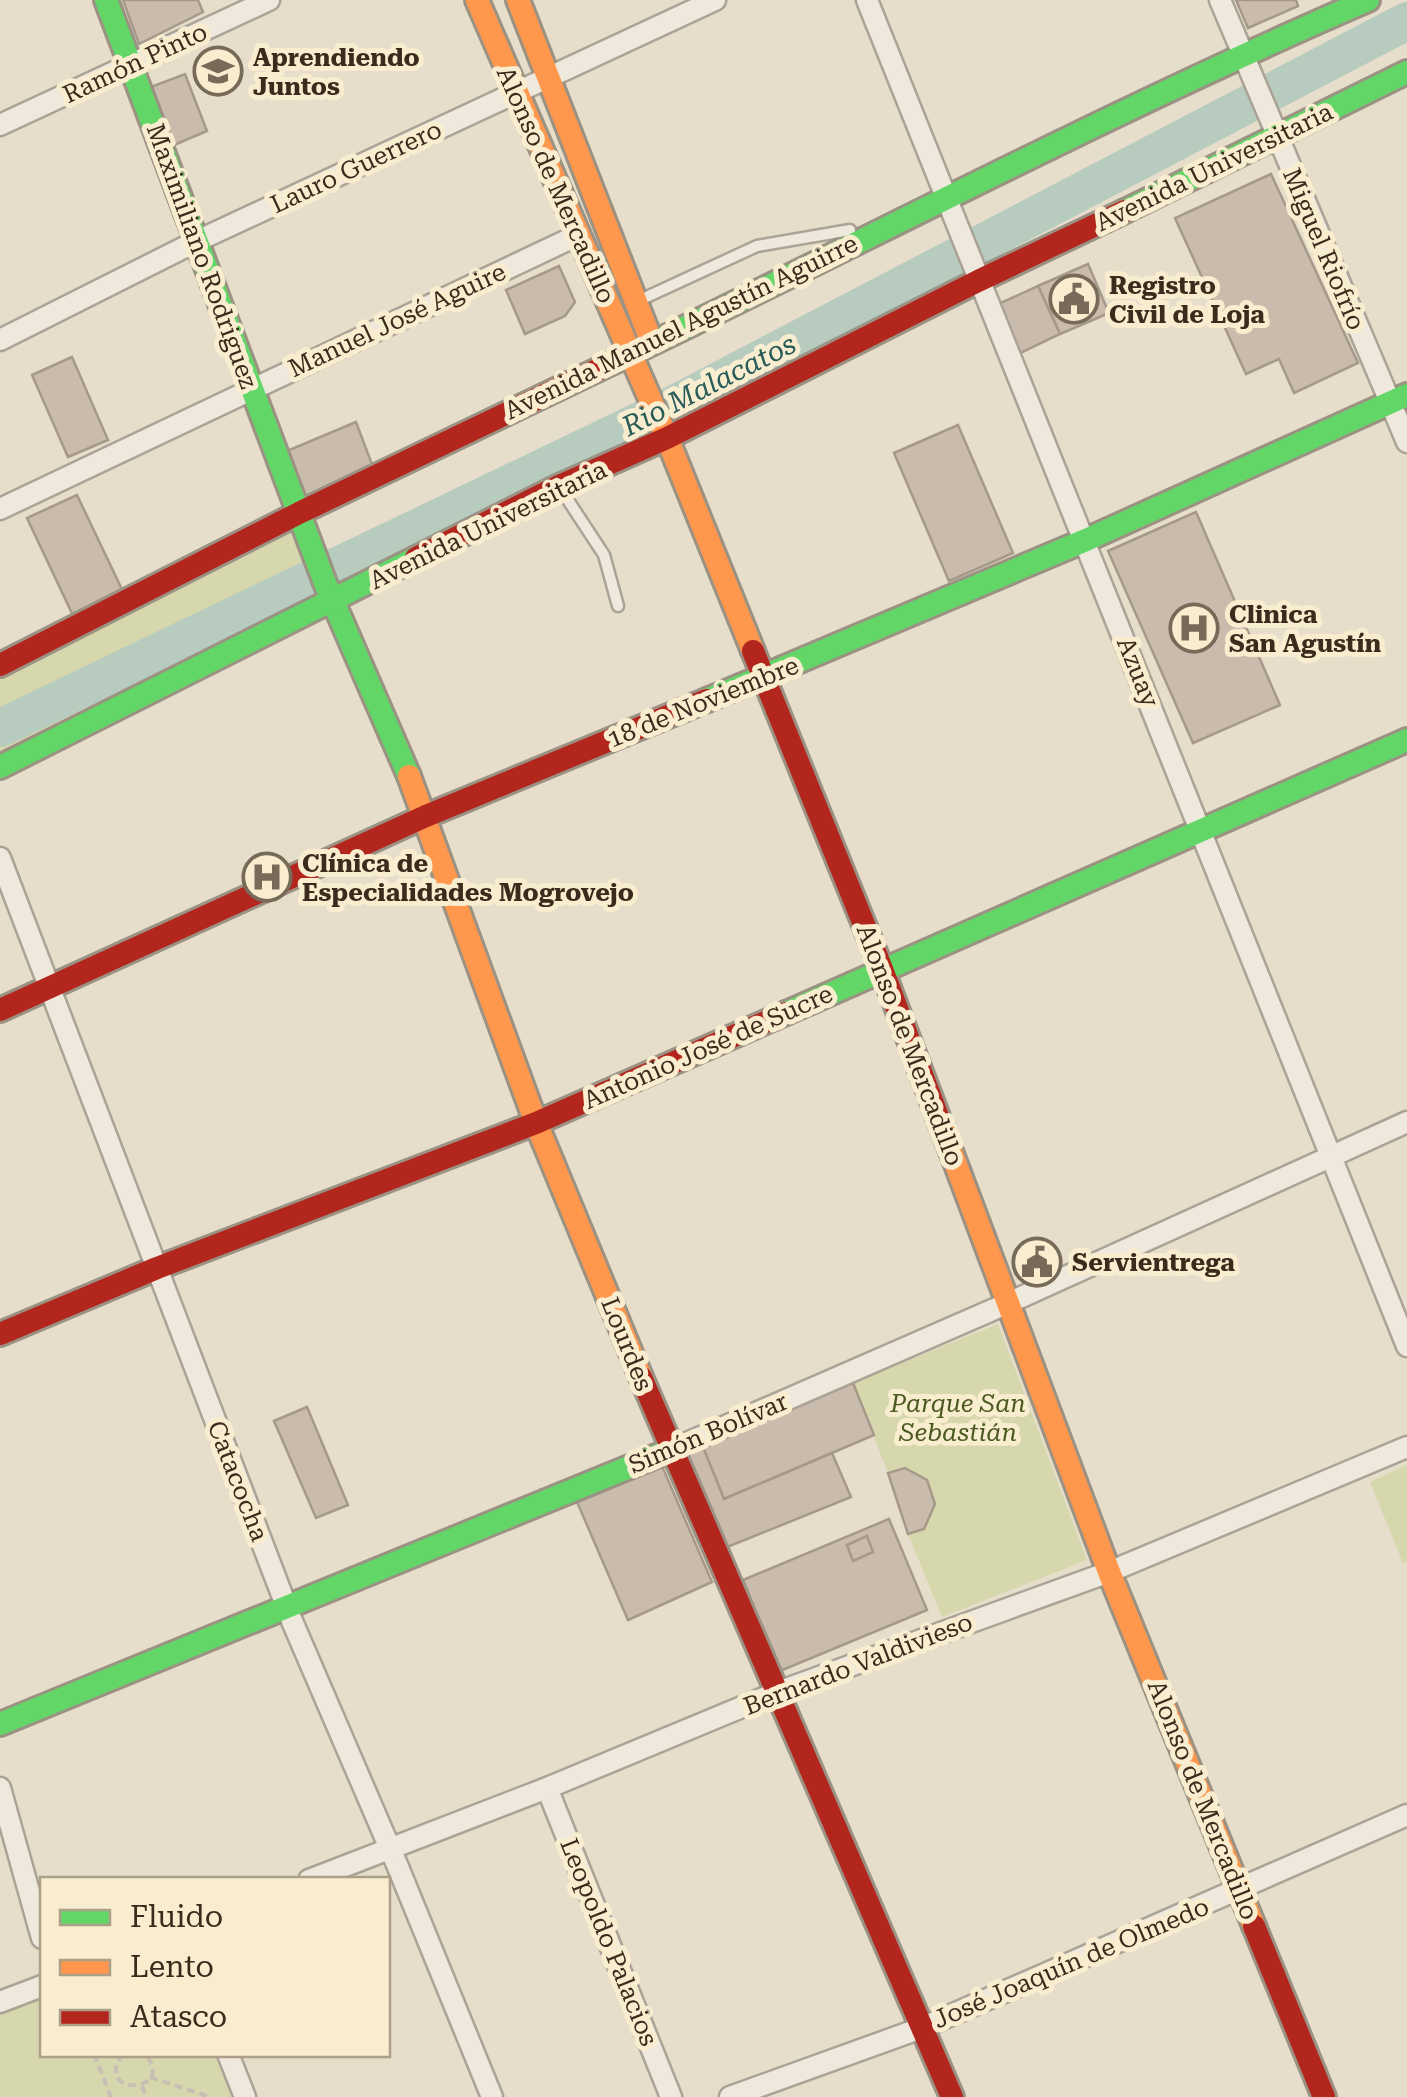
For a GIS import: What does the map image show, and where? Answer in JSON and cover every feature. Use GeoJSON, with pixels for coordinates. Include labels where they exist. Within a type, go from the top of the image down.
{"type":"FeatureCollection","features":[{"type":"Feature","properties":{"kind":"street","name":"Maximiliano Rodriguez"},"geometry":{"type":"LineString","coordinates":[[106,0],[330,592]]}},
{"type":"Feature","properties":{"kind":"street","name":"Ramón Pinto"},"geometry":{"type":"LineString","coordinates":[[0,124],[269,0]]}},
{"type":"Feature","properties":{"kind":"street","name":"Alonso de Mercadillo"},"geometry":{"type":"LineString","coordinates":[[477,0],[663,429],[882,969],[1109,1572],[1324,2097]]}},
{"type":"Feature","properties":{"kind":"street","name":"Alonso de Mercadillo"},"geometry":{"type":"LineString","coordinates":[[518,0],[652,342]]}},
{"type":"Feature","properties":{"kind":"street","name":"Lauro Guerrero"},"geometry":{"type":"LineString","coordinates":[[0,340],[197,240],[714,0]]}},
{"type":"Feature","properties":{"kind":"street","name":"Azuay"},"geometry":{"type":"LineString","coordinates":[[867,0],[1407,1346]]}},
{"type":"Feature","properties":{"kind":"street","name":"Miguel Riofrío"},"geometry":{"type":"LineString","coordinates":[[1220,0],[1274,131],[1398,399],[1407,442]]}},
{"type":"Feature","properties":{"kind":"street","name":"Avenida Manuel Agustín Aguirre"},"geometry":{"type":"LineString","coordinates":[[0,664],[303,524],[632,358],[652,342],[890,224],[948,201],[1368,0]]}},
{"type":"Feature","properties":{"kind":"street","name":"Avenida Universitaria"},"geometry":{"type":"LineString","coordinates":[[0,767],[330,592],[559,486],[663,429],[975,273],[1407,72]]}},
{"type":"Feature","properties":{"kind":"street","name":"Manuel José Aguire"},"geometry":{"type":"LineString","coordinates":[[0,509],[578,235]]}},
{"type":"Feature","properties":{"kind":"street"},"geometry":{"type":"LineString","coordinates":[[596,274],[620,262]]}},
{"type":"Feature","properties":{"kind":"street","name":"18 de Noviembre"},"geometry":{"type":"LineString","coordinates":[[0,1010],[426,816],[1086,540],[1398,399]]}},
{"type":"Feature","properties":{"kind":"street","name":"Lourdes"},"geometry":{"type":"LineString","coordinates":[[330,592],[426,816],[536,1123],[671,1450],[952,2097]]}},
{"type":"Feature","properties":{"kind":"street","name":"Antonio José de Sucre"},"geometry":{"type":"LineString","coordinates":[[0,1334],[157,1268],[536,1123],[1407,740]]}},
{"type":"Feature","properties":{"kind":"street","name":"Catacocha"},"geometry":{"type":"LineString","coordinates":[[0,858],[286,1607],[492,2097]]}},
{"type":"Feature","properties":{"kind":"street","name":"Simón Bolívar"},"geometry":{"type":"LineString","coordinates":[[0,1724],[671,1450],[1006,1304],[1407,1122]]}},
{"type":"Feature","properties":{"kind":"street","name":"Bernardo Valdivieso"},"geometry":{"type":"LineString","coordinates":[[317,1877],[548,1788],[778,1692],[1109,1572],[1407,1448]]}},
{"type":"Feature","properties":{"kind":"street"},"geometry":{"type":"LineString","coordinates":[[0,1788],[40,1931]]}},
{"type":"Feature","properties":{"kind":"street","name":"Leopoldo Palacios"},"geometry":{"type":"LineString","coordinates":[[548,1788],[671,2097]]}},
{"type":"Feature","properties":{"kind":"street","name":"José Joaquín de Olmedo"},"geometry":{"type":"LineString","coordinates":[[730,2097],[924,2027],[1407,1815]]}},
{"type":"Feature","properties":{"kind":"street"},"geometry":{"type":"LineString","coordinates":[[5,1998],[40,1987]]}},
{"type":"Feature","properties":{"kind":"street"},"geometry":{"type":"LineString","coordinates":[[229,2057],[245,2097]]}},
{"type":"Feature","properties":{"kind":"lane"},"geometry":{"type":"LineString","coordinates":[[637,302],[757,246],[890,224]]}},
{"type":"Feature","properties":{"kind":"lane"},"geometry":{"type":"LineString","coordinates":[[559,486],[604,556],[618,606]]}},
{"type":"Feature","properties":{"kind":"path"},"geometry":{"type":"LineString","coordinates":[[95,2057],[111,2097]]}},
{"type":"Feature","properties":{"kind":"path"},"geometry":{"type":"LineString","coordinates":[[121,2057],[116,2063],[117,2075],[130,2087],[142,2086],[150,2078],[152,2066],[147,2057]]}},
{"type":"Feature","properties":{"kind":"path"},"geometry":{"type":"LineString","coordinates":[[104,2080],[117,2075]]}},
{"type":"Feature","properties":{"kind":"path"},"geometry":{"type":"LineString","coordinates":[[150,2078],[210,2097]]}},
{"type":"Feature","properties":{"kind":"path"},"geometry":{"type":"LineString","coordinates":[[142,2086],[146,2097]]}},
{"type":"Feature","properties":{"kind":"green space"},"geometry":{"type":"Polygon","coordinates":[[[299,513],[334,602],[0,767],[0,665],[299,513]]]}},
{"type":"Feature","properties":{"kind":"green space","name":"Parque San Sebastián"},"geometry":{"type":"Polygon","coordinates":[[[998,1324],[1087,1560],[942,1617],[908,1534],[924,1529],[935,1504],[927,1481],[905,1468],[888,1473],[853,1383],[998,1324]]]}},
{"type":"Feature","properties":{"kind":"green space"},"geometry":{"type":"Polygon","coordinates":[[[1407,1465],[1407,1561],[1403,1563],[1370,1482],[1407,1465]]]}},
{"type":"Feature","properties":{"kind":"green space"},"geometry":{"type":"Polygon","coordinates":[[[40,1986],[40,2057],[229,2057],[245,2097],[0,2097],[0,1996],[40,1986]]]}},
{"type":"Feature","properties":{"kind":"building"},"geometry":{"type":"Polygon","coordinates":[[[123,0],[198,0],[203,12],[139,44],[123,0]]]}},
{"type":"Feature","properties":{"kind":"building"},"geometry":{"type":"Polygon","coordinates":[[[1236,0],[1296,0],[1298,6],[1248,28],[1236,0]]]}},
{"type":"Feature","properties":{"kind":"building"},"geometry":{"type":"Polygon","coordinates":[[[185,74],[207,131],[174,145],[151,87],[185,74]]]}},
{"type":"Feature","properties":{"kind":"building"},"geometry":{"type":"Polygon","coordinates":[[[1271,174],[1358,363],[1294,393],[1279,359],[1246,374],[1175,218],[1271,174]]]}},
{"type":"Feature","properties":{"kind":"building","name":"Registro Civil de Loja"},"geometry":{"type":"Polygon","coordinates":[[[1088,264],[1109,313],[1060,334],[1038,286],[1088,264]]]}},
{"type":"Feature","properties":{"kind":"building"},"geometry":{"type":"Polygon","coordinates":[[[559,266],[575,302],[565,316],[525,334],[506,290],[559,266]]]}},
{"type":"Feature","properties":{"kind":"building"},"geometry":{"type":"Polygon","coordinates":[[[1038,286],[1060,334],[1014,356],[994,306],[1038,286]]]}},
{"type":"Feature","properties":{"kind":"building"},"geometry":{"type":"Polygon","coordinates":[[[72,357],[108,440],[68,457],[32,375],[72,357]]]}},
{"type":"Feature","properties":{"kind":"building"},"geometry":{"type":"Polygon","coordinates":[[[356,422],[373,467],[305,497],[287,451],[356,422]]]}},
{"type":"Feature","properties":{"kind":"building"},"geometry":{"type":"Polygon","coordinates":[[[958,425],[1013,553],[949,581],[894,453],[958,425]]]}},
{"type":"Feature","properties":{"kind":"building"},"geometry":{"type":"Polygon","coordinates":[[[77,495],[127,600],[77,624],[27,518],[77,495]]]}},
{"type":"Feature","properties":{"kind":"building","name":"Clinica San Agustín"},"geometry":{"type":"Polygon","coordinates":[[[1196,512],[1280,705],[1193,743],[1108,551],[1196,512]]]}},
{"type":"Feature","properties":{"kind":"building"},"geometry":{"type":"Polygon","coordinates":[[[853,1383],[874,1435],[724,1499],[703,1447],[853,1383]]]}},
{"type":"Feature","properties":{"kind":"building"},"geometry":{"type":"Polygon","coordinates":[[[307,1407],[348,1505],[316,1518],[274,1421],[307,1407]]]}},
{"type":"Feature","properties":{"kind":"building"},"geometry":{"type":"Polygon","coordinates":[[[703,1447],[724,1499],[832,1453],[851,1497],[725,1548],[685,1455],[703,1447]]]}},
{"type":"Feature","properties":{"kind":"building"},"geometry":{"type":"Polygon","coordinates":[[[662,1466],[712,1582],[628,1620],[577,1502],[662,1466]]]}},
{"type":"Feature","properties":{"kind":"building"},"geometry":{"type":"Polygon","coordinates":[[[905,1468],[927,1480],[935,1504],[924,1529],[908,1534],[888,1473],[905,1468]]]}},
{"type":"Feature","properties":{"kind":"building"},"geometry":{"type":"Polygon","coordinates":[[[889,1519],[927,1610],[780,1671],[743,1580],[889,1519]]]}},
{"type":"Feature","properties":{"kind":"building"},"geometry":{"type":"Polygon","coordinates":[[[867,1536],[873,1552],[853,1561],[847,1545],[867,1536]]]}},
{"type":"Feature","properties":{"kind":"waterway","name":"Rio Malacatos"},"geometry":{"type":"LineString","coordinates":[[0,728],[665,409],[1407,21]]}},
{"type":"Feature","properties":{"kind":"traffic: fast"},"geometry":{"type":"LineString","coordinates":[[106,0],[325,583],[409,776]]}},
{"type":"Feature","properties":{"kind":"traffic: fast"},"geometry":{"type":"LineString","coordinates":[[618,360],[1085,131],[1368,0]]}},
{"type":"Feature","properties":{"kind":"traffic: fast"},"geometry":{"type":"LineString","coordinates":[[1125,211],[1407,72]]}},
{"type":"Feature","properties":{"kind":"traffic: fast"},"geometry":{"type":"LineString","coordinates":[[707,700],[1086,540],[1407,395]]}},
{"type":"Feature","properties":{"kind":"traffic: fast"},"geometry":{"type":"LineString","coordinates":[[0,767],[416,558]]}},
{"type":"Feature","properties":{"kind":"traffic: fast"},"geometry":{"type":"LineString","coordinates":[[786,1013],[1407,740]]}},
{"type":"Feature","properties":{"kind":"traffic: fast"},"geometry":{"type":"LineString","coordinates":[[0,1724],[671,1450]]}},
{"type":"Feature","properties":{"kind":"traffic: slow"},"geometry":{"type":"LineString","coordinates":[[477,0],[667,438],[753,651]]}},
{"type":"Feature","properties":{"kind":"traffic: slow"},"geometry":{"type":"LineString","coordinates":[[518,0],[652,343]]}},
{"type":"Feature","properties":{"kind":"traffic: slow"},"geometry":{"type":"LineString","coordinates":[[409,776],[536,1123],[641,1377]]}},
{"type":"Feature","properties":{"kind":"traffic: slow"},"geometry":{"type":"LineString","coordinates":[[940,1122],[1109,1572],[1254,1926]]}},
{"type":"Feature","properties":{"kind":"traffic: jam"},"geometry":{"type":"LineString","coordinates":[[416,558],[1125,211]]}},
{"type":"Feature","properties":{"kind":"traffic: jam"},"geometry":{"type":"LineString","coordinates":[[0,665],[299,513],[618,360]]}},
{"type":"Feature","properties":{"kind":"traffic: jam"},"geometry":{"type":"LineString","coordinates":[[753,651],[940,1122]]}},
{"type":"Feature","properties":{"kind":"traffic: jam"},"geometry":{"type":"LineString","coordinates":[[0,1010],[426,816],[707,700]]}},
{"type":"Feature","properties":{"kind":"traffic: jam"},"geometry":{"type":"LineString","coordinates":[[0,1334],[157,1268],[536,1123],[786,1013]]}},
{"type":"Feature","properties":{"kind":"traffic: jam"},"geometry":{"type":"LineString","coordinates":[[641,1377],[952,2097]]}},
{"type":"Feature","properties":{"kind":"traffic: jam"},"geometry":{"type":"LineString","coordinates":[[1254,1926],[1324,2097]]}},
{"type":"Feature","properties":{"kind":"place","name":"Aprendiendo Juntos"},"geometry":{"type":"Point","coordinates":[218,71]}},
{"type":"Feature","properties":{"kind":"place","name":"Registro Civil de Loja"},"geometry":{"type":"Point","coordinates":[1074,299]}},
{"type":"Feature","properties":{"kind":"place","name":"Clinica San Agustín"},"geometry":{"type":"Point","coordinates":[1194,628]}},
{"type":"Feature","properties":{"kind":"place","name":"Clínica de Especialidades Mogrovejo"},"geometry":{"type":"Point","coordinates":[267,877]}},
{"type":"Feature","properties":{"kind":"place","name":"Servientrega"},"geometry":{"type":"Point","coordinates":[1037,1262]}}]}
